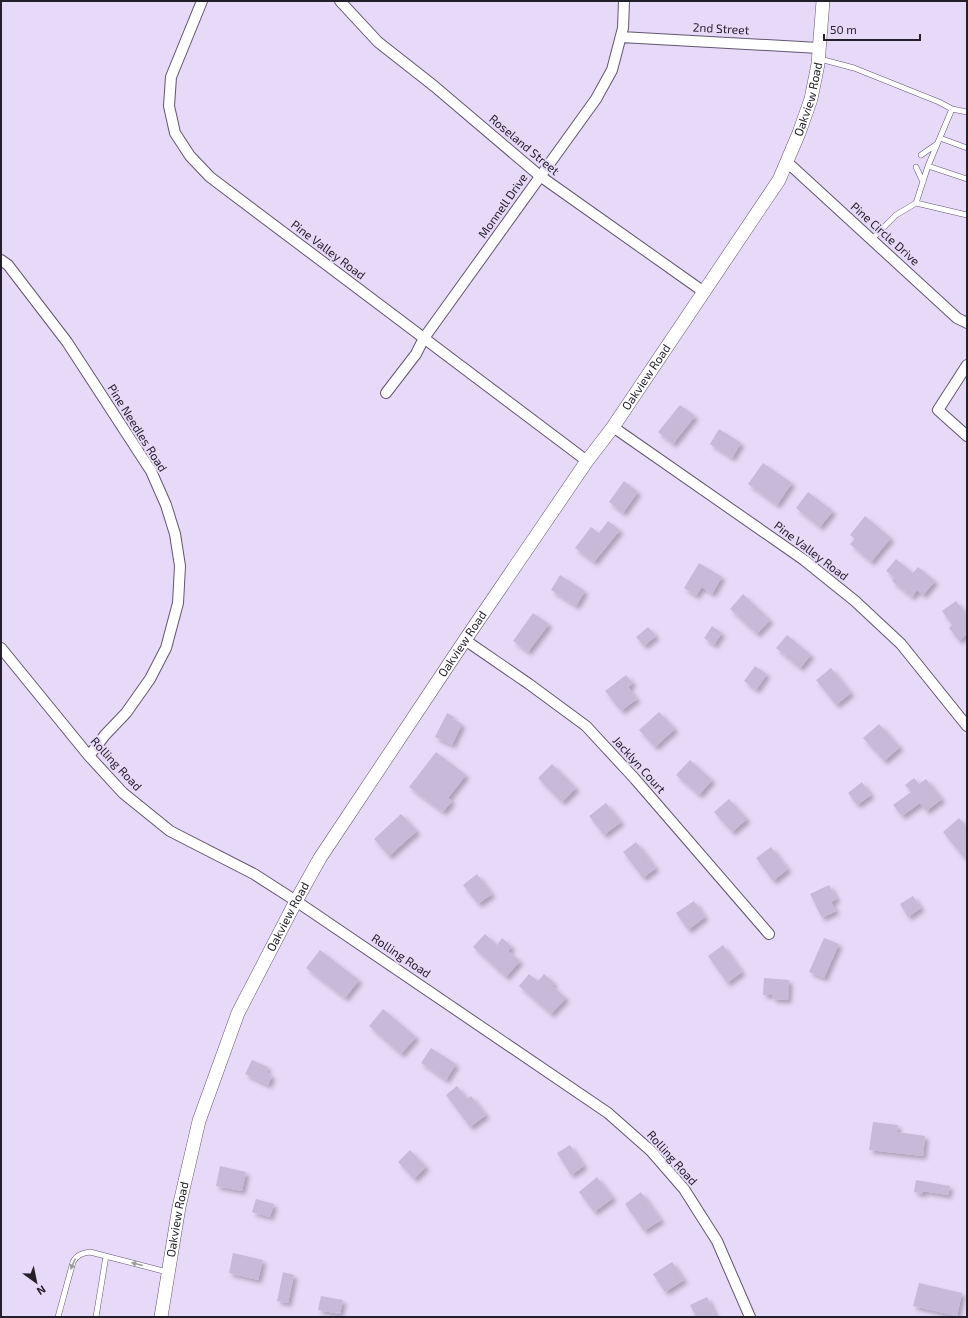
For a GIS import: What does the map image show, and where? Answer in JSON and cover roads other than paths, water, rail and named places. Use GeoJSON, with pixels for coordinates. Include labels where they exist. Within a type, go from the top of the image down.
{"type":"FeatureCollection","features":[{"type":"Feature","properties":{"kind":"street","name":"Pine Valley Road"},"geometry":{"type":"LineString","coordinates":[[202,1],[171,77],[169,106],[174,133],[190,156],[210,177],[587,460]]}},
{"type":"Feature","properties":{"kind":"street","name":"Roseland Street"},"geometry":{"type":"LineString","coordinates":[[340,1],[378,42],[434,86],[540,176],[704,292]]}},
{"type":"Feature","properties":{"kind":"street","name":"Monnell Drive"},"geometry":{"type":"LineString","coordinates":[[386,393],[416,354],[424,338],[596,99],[612,70],[623,28],[624,1]]}},
{"type":"Feature","properties":{"kind":"street","name":"Oakview Road"},"geometry":{"type":"LineString","coordinates":[[161,1317],[179,1207],[200,1121],[238,1013],[320,858],[465,640],[587,460],[613,427],[778,180],[799,133],[811,99],[819,53],[823,1]]}},
{"type":"Feature","properties":{"kind":"street","name":"2nd Street"},"geometry":{"type":"LineString","coordinates":[[621,37],[819,53]]}},
{"type":"Feature","properties":{"kind":"street","name":"Pine Circle Drive"},"geometry":{"type":"LineString","coordinates":[[786,162],[957,318],[967,323]]}},
{"type":"Feature","properties":{"kind":"street","name":"Pine Needles Road"},"geometry":{"type":"LineString","coordinates":[[1,260],[8,265],[67,342],[151,471],[166,505],[175,534],[180,566],[178,603],[166,648],[150,678],[126,713],[89,756]]}},
{"type":"Feature","properties":{"kind":"street"},"geometry":{"type":"LineString","coordinates":[[967,365],[938,410],[967,436]]}},
{"type":"Feature","properties":{"kind":"street","name":"Pine Valley Road"},"geometry":{"type":"LineString","coordinates":[[613,427],[804,560],[855,601],[901,644],[967,726]]}},
{"type":"Feature","properties":{"kind":"street","name":"Jacklyn Court"},"geometry":{"type":"LineString","coordinates":[[465,640],[529,684],[586,726],[635,779],[769,934]]}},
{"type":"Feature","properties":{"kind":"street","name":"Rolling Road"},"geometry":{"type":"LineString","coordinates":[[1,648],[89,756],[123,793],[170,831],[254,874],[296,901],[608,1113],[649,1149],[684,1189],[717,1241],[750,1317]]}},
{"type":"Feature","properties":{"kind":"lane"},"geometry":{"type":"LineString","coordinates":[[819,53],[939,102],[952,109],[967,112]]}},
{"type":"Feature","properties":{"kind":"lane"},"geometry":{"type":"LineString","coordinates":[[871,240],[896,215],[916,203],[928,166],[952,109]]}},
{"type":"Feature","properties":{"kind":"lane"},"geometry":{"type":"LineString","coordinates":[[940,138],[967,148]]}},
{"type":"Feature","properties":{"kind":"lane"},"geometry":{"type":"LineString","coordinates":[[921,155],[937,144]]}},
{"type":"Feature","properties":{"kind":"lane"},"geometry":{"type":"LineString","coordinates":[[928,166],[967,180]]}},
{"type":"Feature","properties":{"kind":"lane"},"geometry":{"type":"LineString","coordinates":[[916,168],[923,182]]}},
{"type":"Feature","properties":{"kind":"lane"},"geometry":{"type":"LineString","coordinates":[[916,203],[967,215]]}},
{"type":"Feature","properties":{"kind":"lane"},"geometry":{"type":"LineString","coordinates":[[58,1317],[73,1262],[77,1256],[84,1253],[90,1252],[168,1272]]}},
{"type":"Feature","properties":{"kind":"lane"},"geometry":{"type":"LineString","coordinates":[[96,1317],[106,1256]]}}]}
